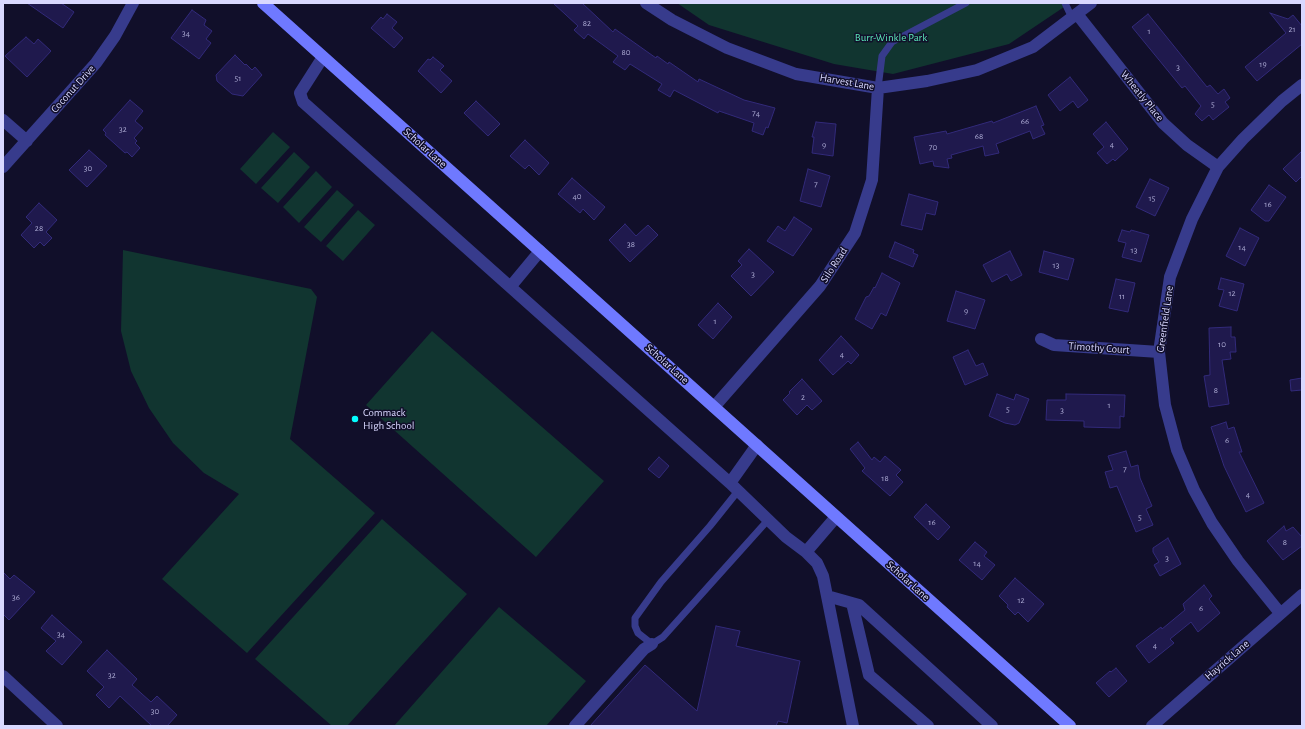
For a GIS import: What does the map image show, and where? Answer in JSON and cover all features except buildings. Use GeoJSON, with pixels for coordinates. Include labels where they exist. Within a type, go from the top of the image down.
{"type":"FeatureCollection","features":[{"type":"Feature","properties":{"kind":"street","name":"Coconut Drive"},"geometry":{"type":"LineString","coordinates":[[3,167],[96,62],[115,36],[133,3]]}},
{"type":"Feature","properties":{"kind":"street","name":"Scholar Lane"},"geometry":{"type":"LineString","coordinates":[[263,3],[1070,726]]}},
{"type":"Feature","properties":{"kind":"street","name":"Harvest Lane"},"geometry":{"type":"LineString","coordinates":[[646,3],[672,20],[727,48],[796,74],[878,88],[927,81],[977,70],[1033,47],[1091,3]]}},
{"type":"Feature","properties":{"kind":"street","name":"Wheatly Place"},"geometry":{"type":"LineString","coordinates":[[1075,16],[1163,123],[1187,145],[1218,167]]}},
{"type":"Feature","properties":{"kind":"street"},"geometry":{"type":"LineString","coordinates":[[323,57],[300,93],[303,102],[511,286],[734,487],[786,537],[806,552],[820,568],[853,726]]}},
{"type":"Feature","properties":{"kind":"street","name":"Greenfield Lane"},"geometry":{"type":"LineString","coordinates":[[1280,613],[1238,561],[1212,523],[1194,490],[1177,450],[1165,405],[1159,352],[1170,277],[1192,219],[1218,167],[1243,139],[1282,101],[1302,85]]}},
{"type":"Feature","properties":{"kind":"street","name":"Silo Road"},"geometry":{"type":"LineString","coordinates":[[714,407],[820,286],[855,233],[872,180],[878,88]]}},
{"type":"Feature","properties":{"kind":"street"},"geometry":{"type":"LineString","coordinates":[[3,120],[27,141]]}},
{"type":"Feature","properties":{"kind":"street"},"geometry":{"type":"LineString","coordinates":[[511,286],[540,251]]}},
{"type":"Feature","properties":{"kind":"street","name":"Timothy Court"},"geometry":{"type":"LineString","coordinates":[[1040,339],[1054,345],[1159,352]]}},
{"type":"Feature","properties":{"kind":"street"},"geometry":{"type":"LineString","coordinates":[[734,487],[757,445]]}},
{"type":"Feature","properties":{"kind":"street"},"geometry":{"type":"LineString","coordinates":[[806,552],[836,516]]}},
{"type":"Feature","properties":{"kind":"street","name":"Hayrick Lane"},"geometry":{"type":"LineString","coordinates":[[1152,726],[1302,595]]}},
{"type":"Feature","properties":{"kind":"street"},"geometry":{"type":"LineString","coordinates":[[827,596],[859,605],[992,726]]}},
{"type":"Feature","properties":{"kind":"street"},"geometry":{"type":"LineString","coordinates":[[852,603],[869,675],[928,726]]}},
{"type":"Feature","properties":{"kind":"street"},"geometry":{"type":"LineString","coordinates":[[575,726],[644,649],[652,644]]}},
{"type":"Feature","properties":{"kind":"street"},"geometry":{"type":"LineString","coordinates":[[3,676],[57,726]]}},
{"type":"Feature","properties":{"kind":"lane"},"geometry":{"type":"LineString","coordinates":[[878,88],[882,56],[892,42],[966,3]]}},
{"type":"Feature","properties":{"kind":"lane"},"geometry":{"type":"LineString","coordinates":[[1065,3],[1075,16]]}},
{"type":"Feature","properties":{"kind":"lane"},"geometry":{"type":"LineString","coordinates":[[734,487],[710,526],[661,582],[635,618],[635,626],[638,633],[652,644],[664,637],[768,520]]}},
{"type":"Feature","properties":{"kind":"green space","name":"Burr-Winkle Park"},"geometry":{"type":"Polygon","coordinates":[[[677,3],[1070,3],[1009,44],[893,74],[834,64],[709,25],[677,3]]]}},
{"type":"Feature","properties":{"kind":"green space"},"geometry":{"type":"Polygon","coordinates":[[[273,132],[290,147],[256,184],[240,169],[273,132]]]}},
{"type":"Feature","properties":{"kind":"green space"},"geometry":{"type":"Polygon","coordinates":[[[294,152],[310,167],[278,203],[261,188],[294,152]]]}},
{"type":"Feature","properties":{"kind":"green space"},"geometry":{"type":"Polygon","coordinates":[[[316,171],[332,187],[299,223],[283,207],[316,171]]]}},
{"type":"Feature","properties":{"kind":"green space"},"geometry":{"type":"Polygon","coordinates":[[[337,190],[354,205],[321,242],[304,227],[337,190]]]}},
{"type":"Feature","properties":{"kind":"green space"},"geometry":{"type":"Polygon","coordinates":[[[358,210],[375,225],[343,261],[326,246],[358,210]]]}},
{"type":"Feature","properties":{"kind":"green space"},"geometry":{"type":"Polygon","coordinates":[[[123,250],[311,289],[317,297],[290,439],[375,513],[247,653],[162,579],[239,494],[204,473],[173,443],[149,408],[131,371],[121,331],[123,250]]]}},
{"type":"Feature","properties":{"kind":"green space"},"geometry":{"type":"Polygon","coordinates":[[[432,331],[604,481],[536,557],[366,405],[432,331]]]}},
{"type":"Feature","properties":{"kind":"green space"},"geometry":{"type":"Polygon","coordinates":[[[382,519],[467,594],[347,726],[332,726],[255,659],[382,519]]]}},
{"type":"Feature","properties":{"kind":"green space"},"geometry":{"type":"Polygon","coordinates":[[[499,607],[586,681],[546,726],[394,726],[499,607]]]}},
{"type":"Feature","properties":{"kind":"place","name":"Commack High School"},"geometry":{"type":"Point","coordinates":[355,419]}}]}
